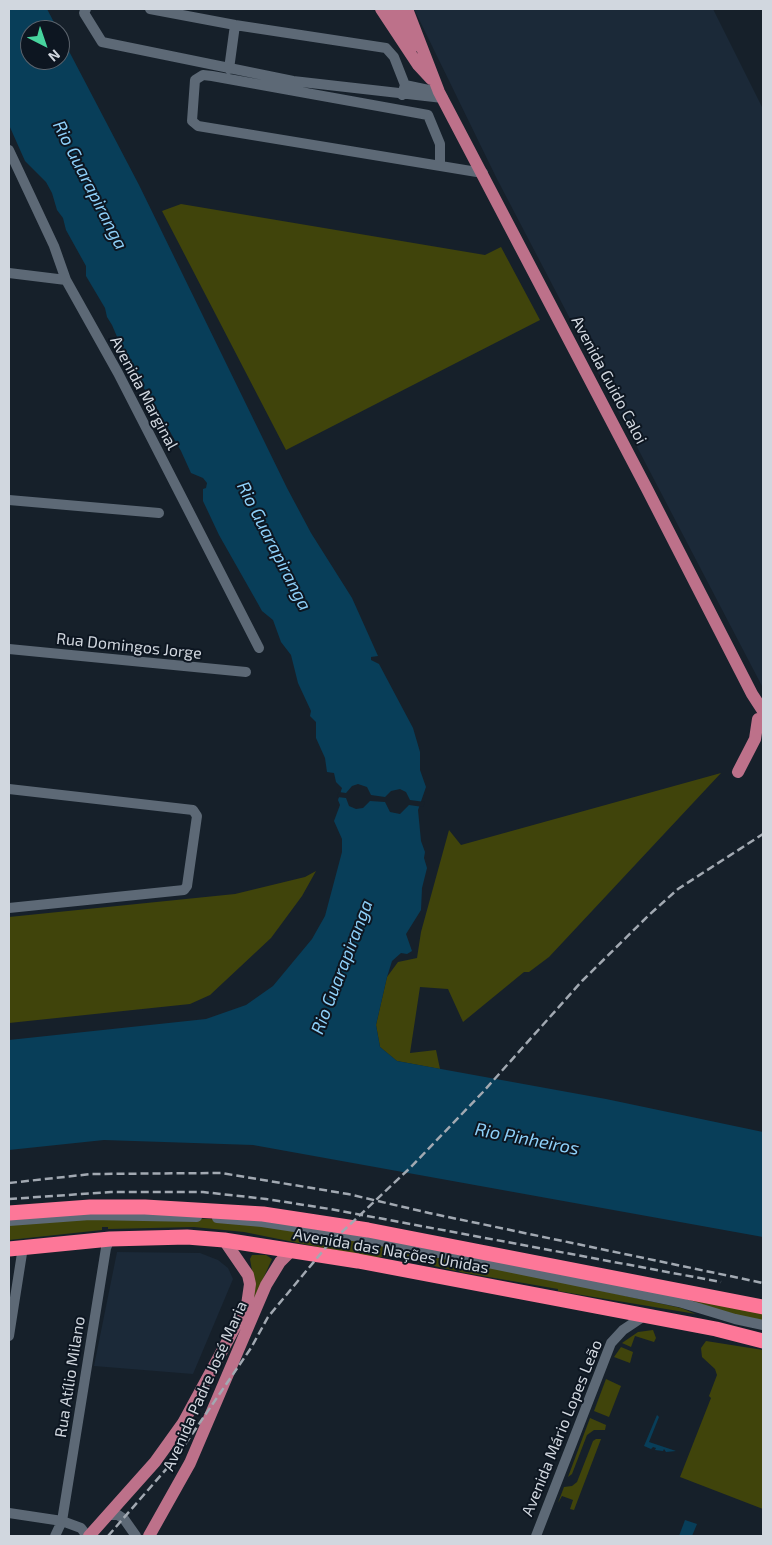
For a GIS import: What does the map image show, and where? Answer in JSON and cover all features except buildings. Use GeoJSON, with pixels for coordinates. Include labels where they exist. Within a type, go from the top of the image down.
{"type":"FeatureCollection","features":[{"type":"Feature","properties":{"kind":"highway","name":"Avenida das Nações Unidas"},"geometry":{"type":"LineString","coordinates":[[9,1213],[99,1207],[210,1210],[263,1214],[368,1230],[763,1307]]}},
{"type":"Feature","properties":{"kind":"highway","name":"Avenida das Nações Unidas"},"geometry":{"type":"LineString","coordinates":[[16,1248],[110,1239],[187,1237],[224,1240],[292,1250],[716,1329],[763,1341]]}},
{"type":"Feature","properties":{"kind":"highway"},"geometry":{"type":"LineString","coordinates":[[716,1329],[763,1331]]}},
{"type":"Feature","properties":{"kind":"main road","name":"Avenida Guido Caloi"},"geometry":{"type":"LineString","coordinates":[[381,9],[418,65],[436,87]]}},
{"type":"Feature","properties":{"kind":"main road"},"geometry":{"type":"LineString","coordinates":[[395,9],[436,87]]}},
{"type":"Feature","properties":{"kind":"main road","name":"Avenida Guido Caloi"},"geometry":{"type":"LineString","coordinates":[[407,9],[436,87],[483,173],[752,694],[761,720]]}},
{"type":"Feature","properties":{"kind":"main road"},"geometry":{"type":"LineString","coordinates":[[738,772],[761,720]]}},
{"type":"Feature","properties":{"kind":"main road","name":"Avenida Padre José Maria"},"geometry":{"type":"LineString","coordinates":[[88,1536],[155,1462],[183,1423],[247,1305],[250,1284],[248,1275],[224,1240]]}},
{"type":"Feature","properties":{"kind":"main road","name":"Avenida Padre José Maria"},"geometry":{"type":"LineString","coordinates":[[149,1536],[181,1482],[204,1434],[266,1284],[280,1262],[292,1250]]}},
{"type":"Feature","properties":{"kind":"main road"},"geometry":{"type":"LineString","coordinates":[[183,1423],[197,1422],[204,1434]]}},
{"type":"Feature","properties":{"kind":"street"},"geometry":{"type":"LineString","coordinates":[[86,9],[84,13],[102,42],[293,81],[404,90],[436,87]]}},
{"type":"Feature","properties":{"kind":"street"},"geometry":{"type":"LineString","coordinates":[[150,9],[235,25],[386,48],[394,57],[404,90]]}},
{"type":"Feature","properties":{"kind":"street"},"geometry":{"type":"LineString","coordinates":[[229,69],[235,25]]}},
{"type":"Feature","properties":{"kind":"street"},"geometry":{"type":"LineString","coordinates":[[440,166],[440,144],[428,115],[212,76],[203,75],[195,80],[192,121],[198,126],[440,166],[483,173]]}},
{"type":"Feature","properties":{"kind":"street","name":"Avenida Marginal"},"geometry":{"type":"LineString","coordinates":[[9,150],[54,246],[66,280],[122,381],[259,648]]}},
{"type":"Feature","properties":{"kind":"street"},"geometry":{"type":"LineString","coordinates":[[9,273],[66,280]]}},
{"type":"Feature","properties":{"kind":"street"},"geometry":{"type":"LineString","coordinates":[[9,500],[159,513]]}},
{"type":"Feature","properties":{"kind":"street","name":"Rua Domingos Jorge"},"geometry":{"type":"LineString","coordinates":[[9,649],[246,672]]}},
{"type":"Feature","properties":{"kind":"street"},"geometry":{"type":"LineString","coordinates":[[9,789],[193,810],[197,816],[187,886],[184,890],[9,908]]}},
{"type":"Feature","properties":{"kind":"street"},"geometry":{"type":"LineString","coordinates":[[9,1221],[90,1215],[144,1215],[262,1222],[366,1238],[604,1286],[679,1302],[735,1320],[763,1325]]}},
{"type":"Feature","properties":{"kind":"street","name":"Rua Atílio Milano"},"geometry":{"type":"LineString","coordinates":[[55,1536],[62,1521],[106,1248],[110,1239]]}},
{"type":"Feature","properties":{"kind":"street"},"geometry":{"type":"LineString","coordinates":[[9,1336],[16,1248]]}},
{"type":"Feature","properties":{"kind":"street","name":"Avenida Mário Lopes Leão"},"geometry":{"type":"LineString","coordinates":[[536,1536],[612,1343],[623,1330],[644,1316]]}},
{"type":"Feature","properties":{"kind":"street"},"geometry":{"type":"LineString","coordinates":[[9,1513],[62,1521],[81,1528],[88,1536]]}},
{"type":"Feature","properties":{"kind":"street"},"geometry":{"type":"LineString","coordinates":[[108,1515],[118,1515],[124,1519],[136,1536]]}},
{"type":"Feature","properties":{"kind":"shaded area"},"geometry":{"type":"Polygon","coordinates":[[[414,9],[713,9],[763,109],[763,688],[497,179],[414,9]]]}},
{"type":"Feature","properties":{"kind":"shaded area"},"geometry":{"type":"Polygon","coordinates":[[[117,1252],[200,1253],[218,1260],[228,1268],[233,1279],[193,1374],[94,1366],[117,1252]]]}},
{"type":"Feature","properties":{"kind":"green space"},"geometry":{"type":"Polygon","coordinates":[[[181,204],[485,255],[501,247],[540,320],[286,450],[162,211],[181,204]]]}},
{"type":"Feature","properties":{"kind":"green space"},"geometry":{"type":"Polygon","coordinates":[[[721,773],[549,957],[529,972],[524,972],[463,1022],[448,989],[420,987],[410,1053],[436,1050],[440,1069],[397,1061],[380,1047],[376,1025],[387,977],[398,962],[417,958],[421,932],[449,830],[461,845],[721,773]]]}},
{"type":"Feature","properties":{"kind":"green space"},"geometry":{"type":"Polygon","coordinates":[[[316,871],[302,896],[271,938],[210,995],[190,1004],[9,1023],[9,917],[235,894],[305,877],[316,871]]]}},
{"type":"Feature","properties":{"kind":"green space"},"geometry":{"type":"Polygon","coordinates":[[[120,1216],[210,1219],[263,1224],[371,1241],[370,1247],[373,1247],[373,1241],[681,1308],[696,1314],[558,1291],[558,1289],[460,1272],[457,1269],[456,1271],[391,1256],[373,1258],[244,1232],[194,1227],[108,1229],[108,1227],[102,1227],[102,1230],[9,1240],[9,1222],[120,1216]]]}},
{"type":"Feature","properties":{"kind":"green space"},"geometry":{"type":"Polygon","coordinates":[[[252,1255],[266,1255],[272,1259],[254,1299],[254,1282],[250,1259],[252,1255]]]}},
{"type":"Feature","properties":{"kind":"green space"},"geometry":{"type":"Polygon","coordinates":[[[671,1294],[763,1312],[763,1322],[751,1321],[671,1294]]]}},
{"type":"Feature","properties":{"kind":"green space"},"geometry":{"type":"Polygon","coordinates":[[[653,1330],[656,1338],[654,1342],[635,1336],[631,1347],[622,1343],[638,1332],[653,1330]]]}},
{"type":"Feature","properties":{"kind":"green space"},"geometry":{"type":"Polygon","coordinates":[[[706,1341],[763,1350],[763,1509],[680,1477],[711,1398],[709,1396],[717,1375],[715,1369],[702,1357],[701,1348],[706,1341]]]}},
{"type":"Feature","properties":{"kind":"green space"},"geometry":{"type":"Polygon","coordinates":[[[621,1347],[633,1352],[630,1363],[614,1357],[621,1347]]]}},
{"type":"Feature","properties":{"kind":"green space"},"geometry":{"type":"Polygon","coordinates":[[[606,1379],[621,1386],[609,1417],[594,1411],[606,1379]]]}},
{"type":"Feature","properties":{"kind":"green space"},"geometry":{"type":"Polygon","coordinates":[[[590,1418],[606,1425],[605,1430],[594,1430],[587,1435],[572,1474],[568,1477],[590,1418]]]}},
{"type":"Feature","properties":{"kind":"green space"},"geometry":{"type":"Polygon","coordinates":[[[601,1439],[574,1510],[570,1509],[573,1500],[562,1496],[558,1503],[564,1487],[572,1486],[577,1482],[593,1441],[601,1439]]]}},
{"type":"Feature","properties":{"kind":"water"},"geometry":{"type":"Polygon","coordinates":[[[9,9],[47,9],[53,20],[20,20],[20,70],[70,70],[70,53],[139,185],[287,488],[311,533],[352,598],[378,656],[371,657],[371,660],[379,664],[413,728],[420,752],[420,770],[426,787],[418,810],[421,841],[425,852],[424,858],[427,868],[422,888],[421,910],[406,934],[412,951],[407,954],[401,953],[392,961],[387,977],[376,1025],[380,1047],[397,1061],[606,1099],[763,1132],[763,1237],[253,1145],[104,1140],[9,1150],[9,1040],[206,1019],[246,1005],[273,986],[312,939],[325,916],[342,852],[342,839],[334,821],[340,805],[338,800],[342,788],[336,782],[334,773],[327,772],[325,758],[316,738],[316,722],[310,716],[311,711],[298,683],[291,655],[281,642],[273,620],[262,611],[219,535],[203,501],[203,489],[206,488],[207,483],[203,478],[191,473],[181,451],[149,395],[133,374],[107,317],[105,308],[86,276],[86,266],[66,230],[52,193],[46,182],[25,161],[9,125],[9,9]]]}},
{"type":"Feature","properties":{"kind":"water"},"geometry":{"type":"Polygon","coordinates":[[[657,1415],[659,1417],[649,1442],[676,1451],[666,1452],[664,1449],[663,1451],[655,1450],[656,1448],[653,1447],[651,1449],[644,1446],[657,1415]]]}},
{"type":"Feature","properties":{"kind":"water"},"geometry":{"type":"Polygon","coordinates":[[[685,1520],[697,1524],[692,1536],[679,1536],[685,1520]]]}},
{"type":"Feature","properties":{"kind":"pier"},"geometry":{"type":"Polygon","coordinates":[[[358,784],[367,787],[371,795],[385,797],[391,791],[400,789],[406,792],[410,800],[425,802],[423,807],[409,805],[400,814],[390,812],[385,802],[370,801],[363,808],[356,809],[349,806],[346,798],[337,797],[339,792],[346,793],[352,786],[358,784]]]}},
{"type":"Feature","properties":{"kind":"railway"},"geometry":{"type":"LineString","coordinates":[[108,1536],[175,1459],[251,1348],[268,1317],[327,1246],[410,1168],[483,1092],[582,981],[649,915],[678,889],[763,834]]}},
{"type":"Feature","properties":{"kind":"railway"},"geometry":{"type":"LineString","coordinates":[[9,1183],[91,1174],[221,1173],[348,1194],[429,1213],[763,1283]]}},
{"type":"Feature","properties":{"kind":"railway"},"geometry":{"type":"LineString","coordinates":[[9,1199],[111,1192],[203,1192],[266,1199],[330,1209],[721,1282]]}},
{"type":"Feature","properties":{"kind":"water label","name":"Rio Guarapiranga"},"geometry":{"type":"Point","coordinates":[90,185]}},
{"type":"Feature","properties":{"kind":"water label","name":"Rio Guarapiranga"},"geometry":{"type":"Point","coordinates":[274,546]}},
{"type":"Feature","properties":{"kind":"water label","name":"Rio Guarapiranga"},"geometry":{"type":"Point","coordinates":[342,967]}},
{"type":"Feature","properties":{"kind":"water label","name":"Rio Pinheiros"},"geometry":{"type":"Point","coordinates":[527,1139]}}]}
